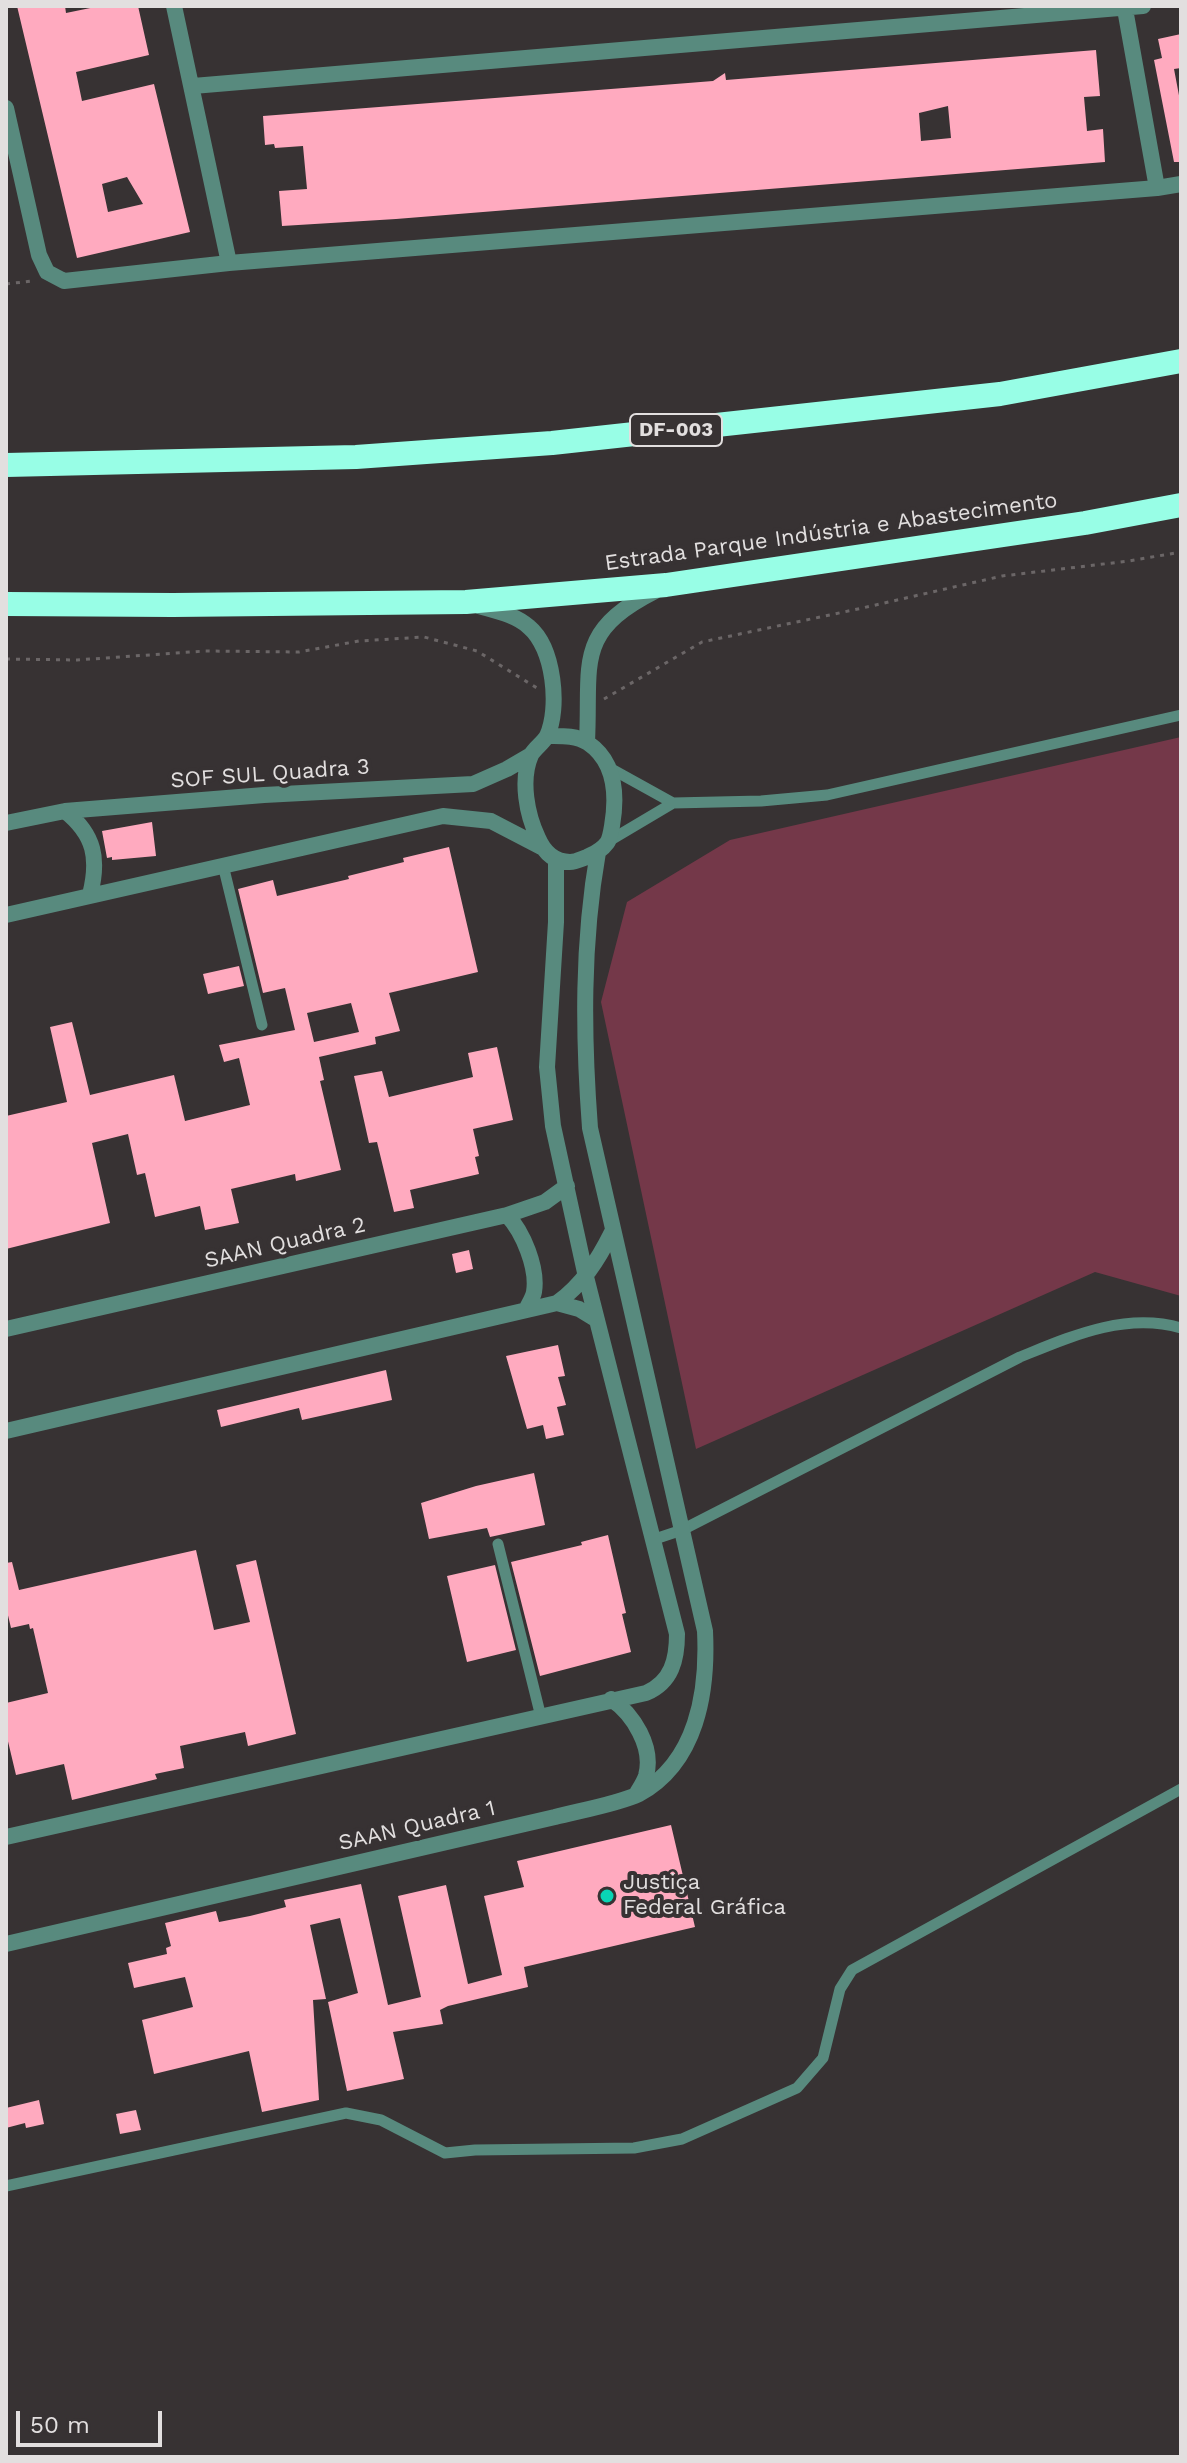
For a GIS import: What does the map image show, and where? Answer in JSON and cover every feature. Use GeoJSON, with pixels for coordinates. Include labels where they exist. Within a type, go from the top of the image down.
{"type":"FeatureCollection","features":[{"type":"Feature","properties":{"kind":"highway","name":"DF-003"},"geometry":{"type":"LineString","coordinates":[[6,465],[356,457],[552,443],[1000,394],[1181,361]]}},
{"type":"Feature","properties":{"kind":"highway","name":"Estrada Parque Indústria e Abastecimento"},"geometry":{"type":"LineString","coordinates":[[6,604],[466,602],[666,585],[1085,523],[1181,505]]}},
{"type":"Feature","properties":{"kind":"street"},"geometry":{"type":"LineString","coordinates":[[174,6],[229,263]]}},
{"type":"Feature","properties":{"kind":"street"},"geometry":{"type":"LineString","coordinates":[[193,86],[1143,6]]}},
{"type":"Feature","properties":{"kind":"street"},"geometry":{"type":"LineString","coordinates":[[1125,9],[1157,188]]}},
{"type":"Feature","properties":{"kind":"street"},"geometry":{"type":"LineString","coordinates":[[6,108],[39,255],[47,272],[64,281],[229,263],[1181,184]]}},
{"type":"Feature","properties":{"kind":"street"},"geometry":{"type":"LineString","coordinates":[[587,742],[589,664],[594,643],[615,615],[666,585]]}},
{"type":"Feature","properties":{"kind":"street"},"geometry":{"type":"LineString","coordinates":[[466,602],[512,616],[529,626],[547,655],[554,698],[547,736],[531,755],[526,780],[527,803],[541,847]]}},
{"type":"Feature","properties":{"kind":"street"},"geometry":{"type":"LineString","coordinates":[[6,915],[443,816],[491,821],[541,847],[556,861],[573,863],[604,846],[615,811],[615,788],[608,767],[587,742],[570,736],[547,736]]}},
{"type":"Feature","properties":{"kind":"street","name":"SOF SUL Quadra 3"},"geometry":{"type":"LineString","coordinates":[[6,823],[65,811],[264,795],[473,784],[531,755]]}},
{"type":"Feature","properties":{"kind":"street"},"geometry":{"type":"LineString","coordinates":[[65,811],[79,823],[91,845],[95,877],[90,895]]}},
{"type":"Feature","properties":{"kind":"street","name":"SAAN Quadra 1"},"geometry":{"type":"LineString","coordinates":[[6,1944],[555,1817],[637,1795],[673,1767],[695,1725],[705,1677],[706,1651],[702,1614],[590,1128],[584,1053],[585,980],[592,889],[604,846]]}},
{"type":"Feature","properties":{"kind":"street"},"geometry":{"type":"LineString","coordinates":[[6,1837],[541,1717],[654,1689],[670,1673],[675,1660],[677,1634],[586,1277],[553,1126],[547,1067],[556,937],[556,861]]}},
{"type":"Feature","properties":{"kind":"street","name":"SAAN Quadra 2"},"geometry":{"type":"LineString","coordinates":[[6,1329],[507,1215],[545,1202],[567,1186]]}},
{"type":"Feature","properties":{"kind":"street"},"geometry":{"type":"LineString","coordinates":[[507,1215],[518,1227],[531,1259],[534,1292],[526,1310]]}},
{"type":"Feature","properties":{"kind":"street"},"geometry":{"type":"LineString","coordinates":[[6,1431],[557,1303],[586,1277],[612,1232]]}},
{"type":"Feature","properties":{"kind":"street"},"geometry":{"type":"LineString","coordinates":[[557,1303],[579,1309],[597,1320]]}},
{"type":"Feature","properties":{"kind":"street"},"geometry":{"type":"LineString","coordinates":[[611,1699],[630,1714],[643,1743],[646,1776],[637,1795]]}},
{"type":"Feature","properties":{"kind":"lane"},"geometry":{"type":"LineString","coordinates":[[608,767],[673,803],[761,801],[827,795],[1181,715]]}},
{"type":"Feature","properties":{"kind":"lane"},"geometry":{"type":"LineString","coordinates":[[604,846],[673,803]]}},
{"type":"Feature","properties":{"kind":"lane"},"geometry":{"type":"LineString","coordinates":[[223,865],[262,1025]]}},
{"type":"Feature","properties":{"kind":"lane"},"geometry":{"type":"LineString","coordinates":[[652,1540],[682,1530],[1020,1357],[1071,1336],[1126,1323],[1154,1323],[1181,1328]]}},
{"type":"Feature","properties":{"kind":"lane"},"geometry":{"type":"LineString","coordinates":[[498,1544],[541,1717]]}},
{"type":"Feature","properties":{"kind":"lane"},"geometry":{"type":"LineString","coordinates":[[6,2186],[346,2113],[381,2120],[445,2153],[634,2148],[682,2139],[797,2088],[823,2058],[840,1989],[852,1970],[1181,1789]]}},
{"type":"Feature","properties":{"kind":"shaded area"},"geometry":{"type":"Polygon","coordinates":[[[1181,737],[1181,1296],[1095,1272],[696,1449],[601,1002],[627,902],[730,840],[1181,737]]]}},
{"type":"Feature","properties":{"kind":"building"},"geometry":{"type":"Polygon","coordinates":[[[17,6],[65,6],[66,13],[100,6],[138,6],[149,55],[76,72],[82,101],[154,84],[190,232],[77,258],[17,6]],[[127,177],[102,184],[108,212],[143,204],[127,177]]]}},
{"type":"Feature","properties":{"kind":"building"},"geometry":{"type":"Polygon","coordinates":[[[1181,34],[1181,68],[1174,69],[1181,106],[1181,162],[1174,162],[1154,60],[1162,58],[1158,39],[1181,34]]]}},
{"type":"Feature","properties":{"kind":"building"},"geometry":{"type":"Polygon","coordinates":[[[1096,50],[1100,96],[1084,97],[1087,131],[1103,129],[1105,162],[282,226],[279,191],[307,189],[303,146],[275,148],[274,144],[265,145],[263,116],[713,81],[725,73],[726,80],[1096,50]],[[948,106],[919,113],[921,141],[951,138],[948,106]]]}},
{"type":"Feature","properties":{"kind":"building"},"geometry":{"type":"Polygon","coordinates":[[[152,822],[156,856],[107,858],[102,831],[152,822]]]}},
{"type":"Feature","properties":{"kind":"building"},"geometry":{"type":"Polygon","coordinates":[[[449,847],[478,972],[389,993],[400,1031],[375,1037],[376,1044],[319,1057],[324,1080],[320,1081],[341,1170],[296,1181],[295,1174],[231,1189],[239,1223],[205,1230],[200,1206],[155,1217],[145,1173],[137,1175],[128,1134],[92,1143],[110,1223],[6,1249],[6,1116],[67,1102],[50,1027],[72,1022],[90,1095],[174,1075],[185,1121],[250,1105],[239,1058],[224,1062],[219,1045],[295,1030],[285,988],[263,993],[238,889],[273,880],[277,896],[349,879],[348,876],[404,862],[403,858],[449,847]],[[351,1003],[307,1013],[314,1042],[359,1032],[351,1003]]]}},
{"type":"Feature","properties":{"kind":"building"},"geometry":{"type":"Polygon","coordinates":[[[239,966],[244,986],[208,994],[203,974],[239,966]]]}},
{"type":"Feature","properties":{"kind":"building"},"geometry":{"type":"Polygon","coordinates":[[[497,1047],[513,1120],[473,1129],[479,1174],[410,1190],[414,1208],[394,1212],[377,1142],[369,1143],[354,1076],[382,1071],[389,1097],[473,1077],[468,1053],[497,1047]]]}},
{"type":"Feature","properties":{"kind":"building"},"geometry":{"type":"Polygon","coordinates":[[[469,1250],[473,1269],[456,1273],[452,1254],[469,1250]]]}},
{"type":"Feature","properties":{"kind":"building"},"geometry":{"type":"Polygon","coordinates":[[[558,1345],[565,1376],[558,1377],[566,1405],[557,1407],[564,1435],[546,1439],[543,1425],[527,1429],[506,1356],[558,1345]]]}},
{"type":"Feature","properties":{"kind":"building"},"geometry":{"type":"Polygon","coordinates":[[[386,1370],[392,1400],[302,1420],[299,1408],[221,1427],[217,1410],[386,1370]]]}},
{"type":"Feature","properties":{"kind":"building"},"geometry":{"type":"Polygon","coordinates":[[[534,1473],[545,1525],[490,1537],[487,1528],[429,1539],[421,1503],[534,1473]]]}},
{"type":"Feature","properties":{"kind":"building"},"geometry":{"type":"Polygon","coordinates":[[[608,1535],[626,1613],[622,1614],[631,1652],[540,1676],[511,1562],[582,1545],[581,1542],[608,1535]]]}},
{"type":"Feature","properties":{"kind":"building"},"geometry":{"type":"Polygon","coordinates":[[[196,1550],[214,1630],[250,1622],[236,1565],[256,1560],[296,1734],[248,1746],[245,1732],[180,1746],[184,1768],[155,1774],[157,1779],[72,1800],[64,1764],[16,1775],[6,1733],[6,1703],[48,1693],[33,1628],[30,1629],[29,1624],[11,1628],[6,1607],[6,1563],[12,1562],[19,1590],[196,1550]]]}},
{"type":"Feature","properties":{"kind":"building"},"geometry":{"type":"Polygon","coordinates":[[[495,1565],[516,1650],[467,1662],[447,1576],[495,1565]]]}},
{"type":"Feature","properties":{"kind":"building"},"geometry":{"type":"Polygon","coordinates":[[[671,1825],[695,1927],[524,1967],[528,1987],[448,2006],[440,2010],[443,2024],[393,2032],[404,2079],[347,2091],[328,2002],[358,1993],[340,1918],[310,1925],[326,1999],[313,2000],[319,2100],[262,2112],[249,2051],[154,2074],[142,2020],[193,2007],[185,1977],[134,1988],[128,1963],[167,1954],[166,1948],[171,1946],[165,1923],[216,1911],[219,1922],[250,1916],[286,1907],[284,1900],[361,1884],[388,2005],[421,1997],[398,1896],[446,1885],[468,1984],[502,1975],[484,1896],[524,1887],[517,1861],[671,1825]]]}},
{"type":"Feature","properties":{"kind":"building"},"geometry":{"type":"Polygon","coordinates":[[[39,2100],[44,2124],[26,2128],[25,2123],[6,2128],[6,2108],[39,2100]]]}},
{"type":"Feature","properties":{"kind":"building"},"geometry":{"type":"Polygon","coordinates":[[[136,2110],[141,2130],[120,2134],[116,2114],[136,2110]]]}},
{"type":"Feature","properties":{"kind":"place","name":"Justiça Federal Gráfica"},"geometry":{"type":"Point","coordinates":[607,1896]}}]}
